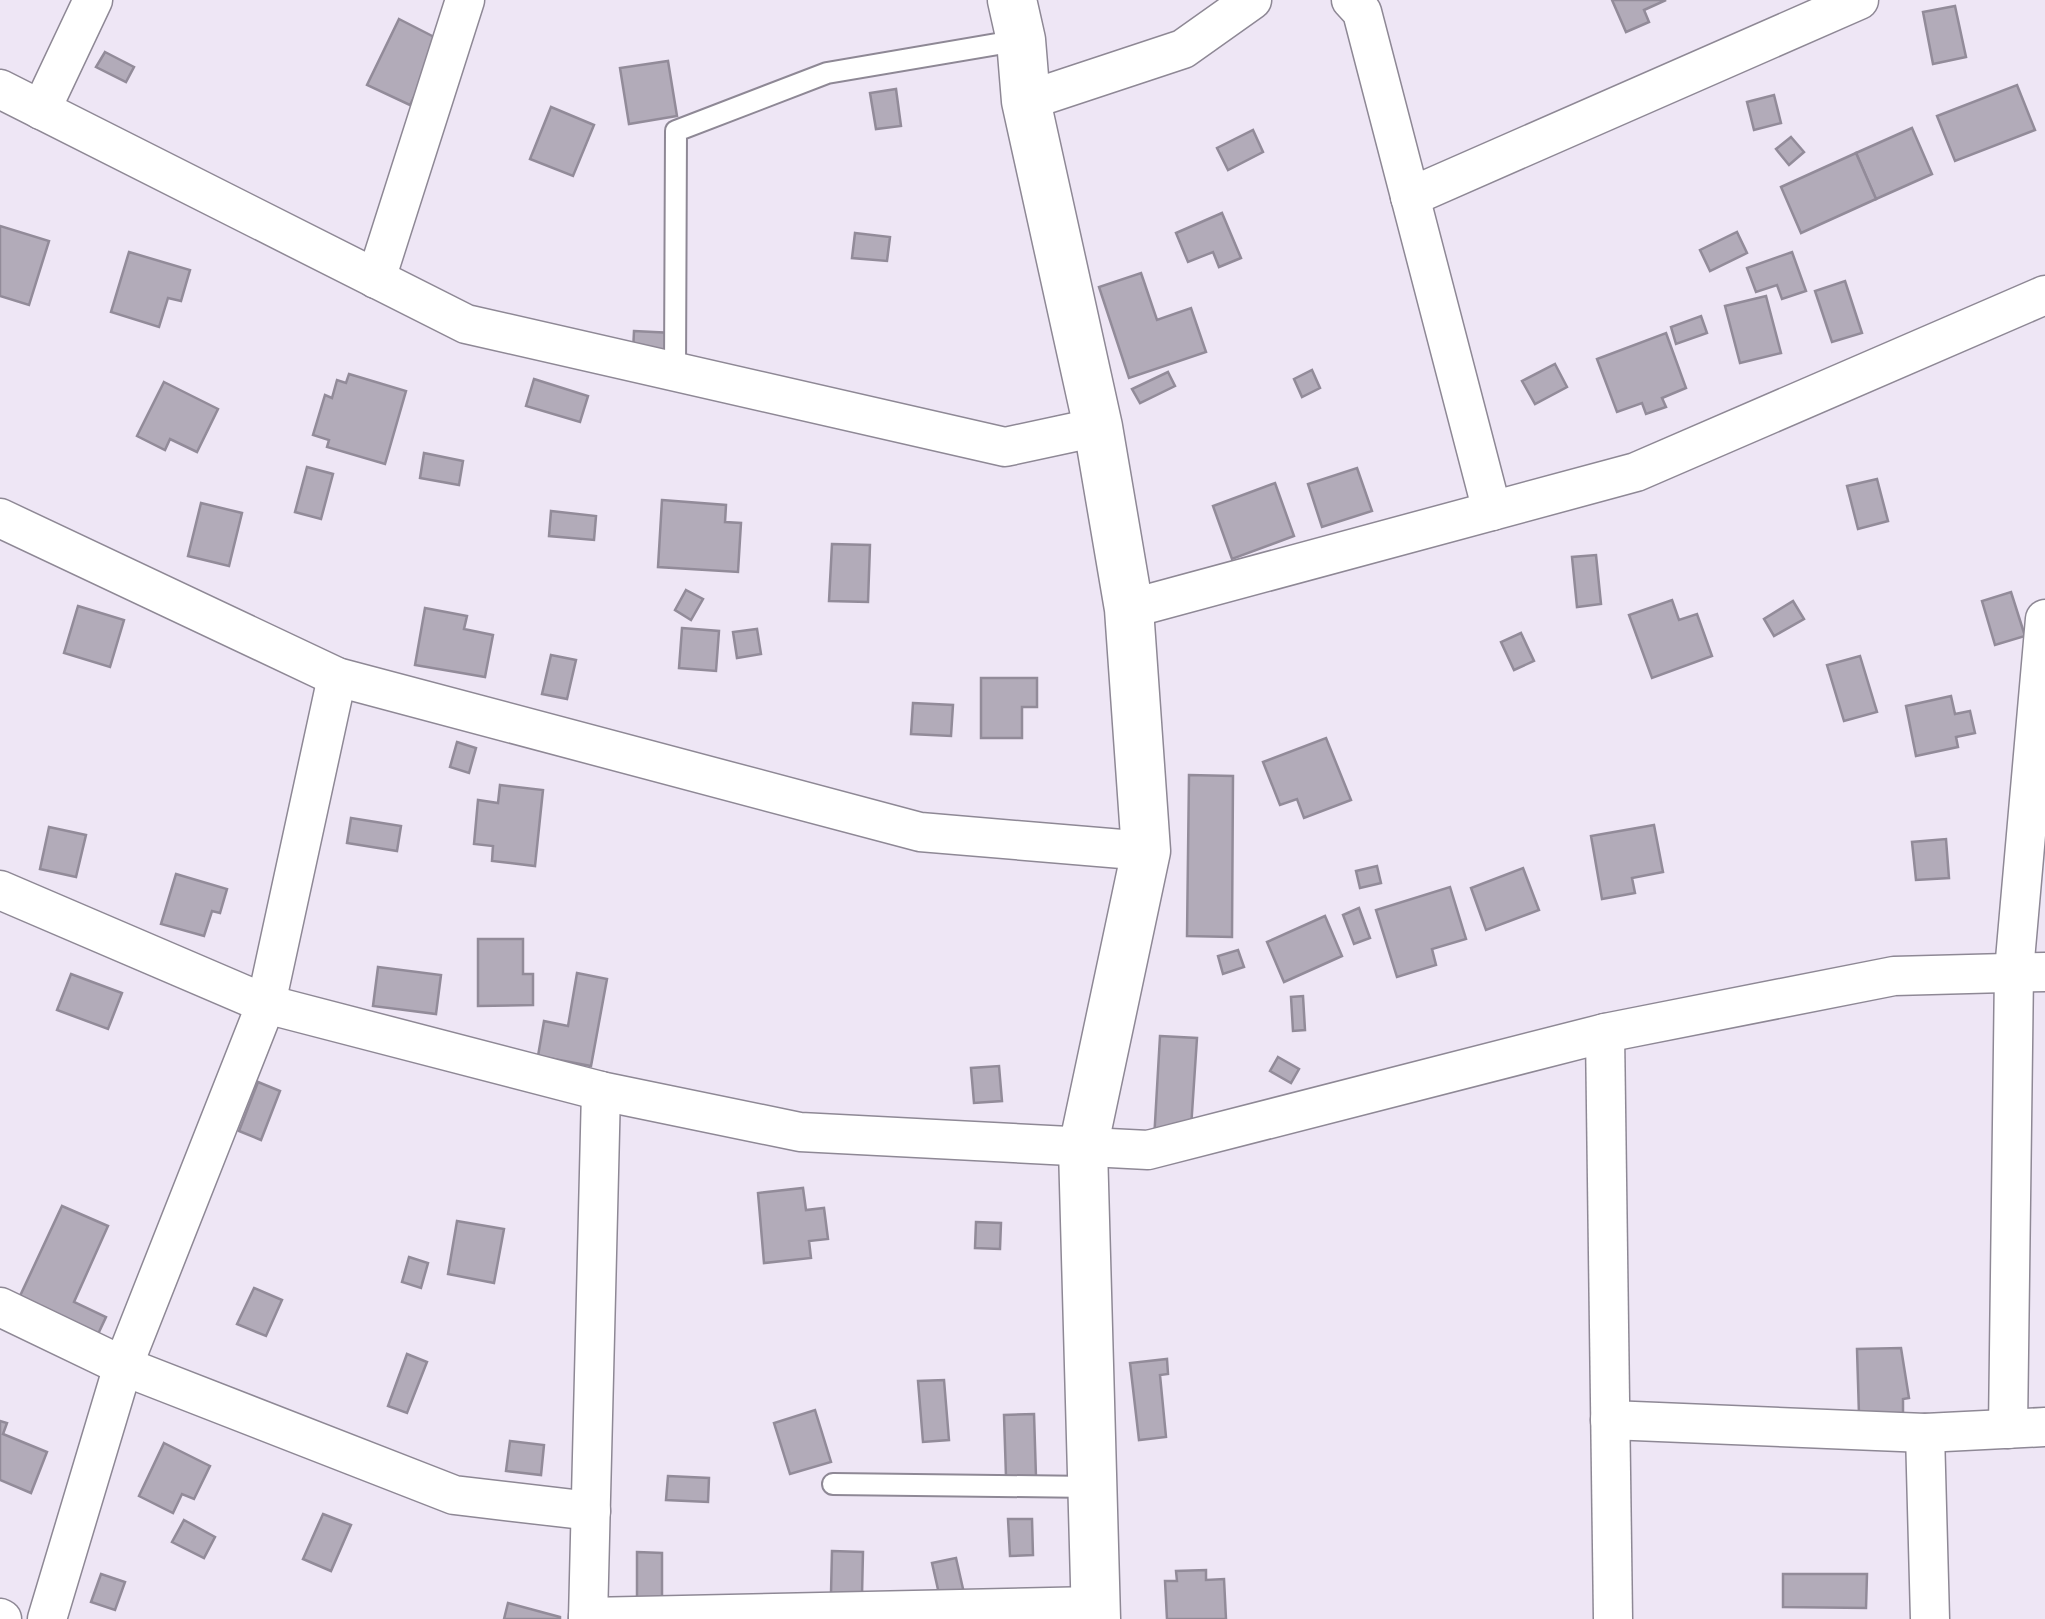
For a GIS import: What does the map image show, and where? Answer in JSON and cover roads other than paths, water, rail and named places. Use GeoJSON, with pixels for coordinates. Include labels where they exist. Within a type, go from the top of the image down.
{"type":"FeatureCollection","features":[{"type":"Feature","properties":{"kind":"street"},"geometry":{"type":"LineString","coordinates":[[41,110],[92,0]]}},
{"type":"Feature","properties":{"kind":"street"},"geometry":{"type":"LineString","coordinates":[[376,279],[466,0]]}},
{"type":"Feature","properties":{"kind":"street"},"geometry":{"type":"LineString","coordinates":[[1026,100],[1184,49],[1252,0]]}},
{"type":"Feature","properties":{"kind":"street"},"geometry":{"type":"LineString","coordinates":[[1351,0],[1362,12],[1492,511]]}},
{"type":"Feature","properties":{"kind":"street"},"geometry":{"type":"LineString","coordinates":[[1410,197],[1859,0]]}},
{"type":"Feature","properties":{"kind":"street"},"geometry":{"type":"LineString","coordinates":[[601,1091],[588,1618],[1096,1612],[1083,1148],[1146,852],[1129,608],[1098,427],[1026,100],[1017,20]]}},
{"type":"Feature","properties":{"kind":"street"},"geometry":{"type":"LineString","coordinates":[[0,89],[466,324],[1004,447],[1098,427]]}},
{"type":"Feature","properties":{"kind":"street"},"geometry":{"type":"LineString","coordinates":[[1129,608],[1636,472],[2045,295]]}},
{"type":"Feature","properties":{"kind":"street"},"geometry":{"type":"LineString","coordinates":[[0,518],[336,678],[920,832],[1146,852]]}},
{"type":"Feature","properties":{"kind":"street"},"geometry":{"type":"LineString","coordinates":[[1610,1420],[1925,1433],[2026,1428],[2030,971],[2045,619]]}},
{"type":"Feature","properties":{"kind":"street"},"geometry":{"type":"LineString","coordinates":[[47,1619],[123,1366],[266,1004],[336,678]]}},
{"type":"Feature","properties":{"kind":"street"},"geometry":{"type":"LineString","coordinates":[[0,890],[266,1004],[601,1091],[800,1132],[1083,1148],[1148,1150],[1605,1033],[1894,976],[2030,971]]}},
{"type":"Feature","properties":{"kind":"street"},"geometry":{"type":"LineString","coordinates":[[1605,1033],[1613,1619]]}},
{"type":"Feature","properties":{"kind":"street"},"geometry":{"type":"LineString","coordinates":[[0,1307],[123,1366],[454,1495],[591,1512]]}},
{"type":"Feature","properties":{"kind":"street"},"geometry":{"type":"LineString","coordinates":[[1925,1433],[1930,1619]]}},
{"type":"Feature","properties":{"kind":"lane"},"geometry":{"type":"LineString","coordinates":[[674,373],[676,131],[827,72],[1017,20]]}},
{"type":"Feature","properties":{"kind":"lane"},"geometry":{"type":"LineString","coordinates":[[833,1484],[1092,1487]]}}]}
